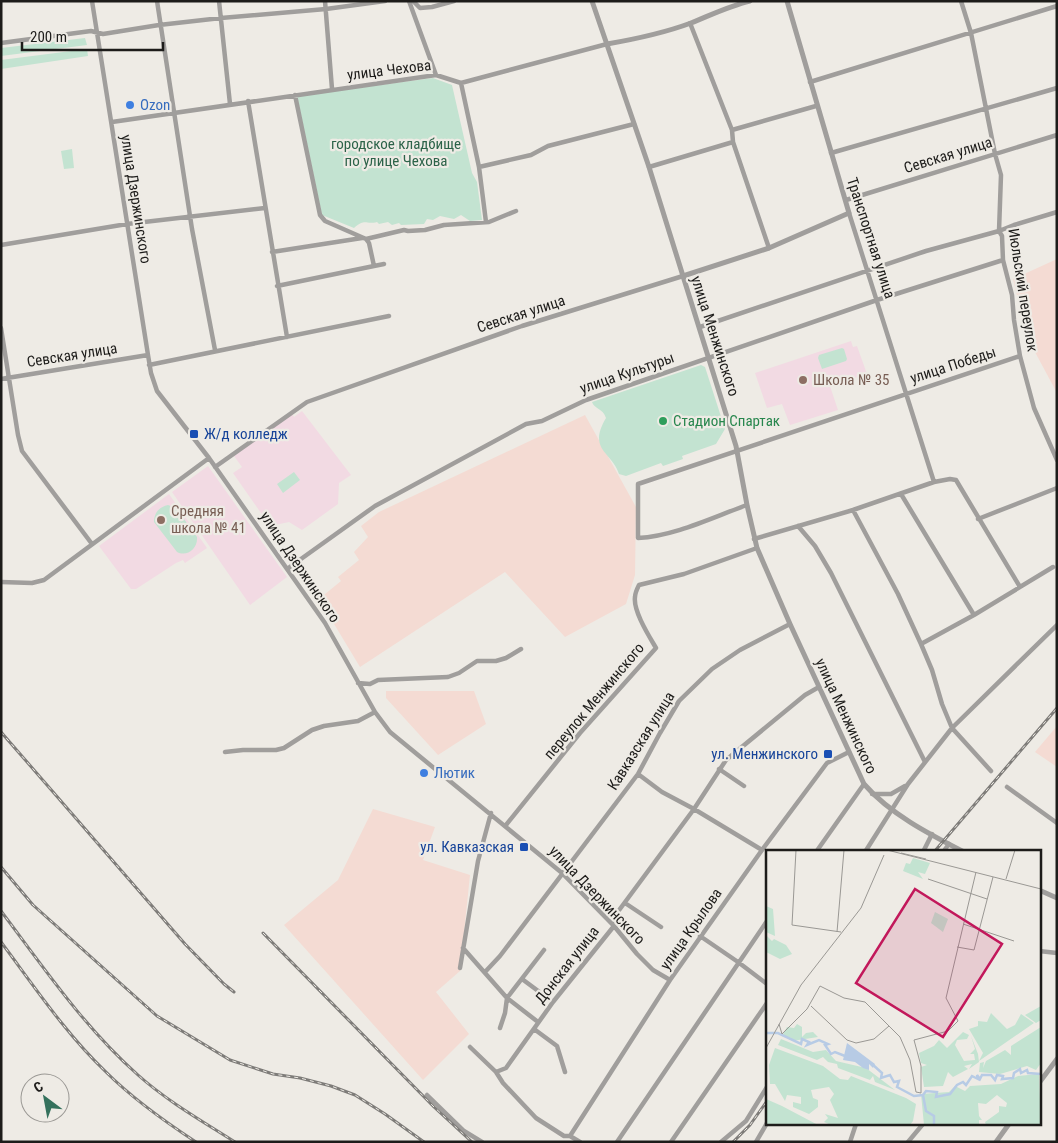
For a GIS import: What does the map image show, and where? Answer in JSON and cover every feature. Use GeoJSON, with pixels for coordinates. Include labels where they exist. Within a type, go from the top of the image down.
{"type":"FeatureCollection","features":[{"type":"Feature","properties":{"kind":"street","name":"улица Дзержинского"},"geometry":{"type":"LineString","coordinates":[[92,1],[149,365],[157,391],[209,458],[325,623],[375,712],[390,732],[506,825],[562,873],[614,926],[653,970],[670,980]]}},
{"type":"Feature","properties":{"kind":"street"},"geometry":{"type":"LineString","coordinates":[[157,1],[159,25],[190,217],[214,350]]}},
{"type":"Feature","properties":{"kind":"street"},"geometry":{"type":"LineString","coordinates":[[219,1],[230,104]]}},
{"type":"Feature","properties":{"kind":"street"},"geometry":{"type":"LineString","coordinates":[[325,1],[332,89]]}},
{"type":"Feature","properties":{"kind":"street"},"geometry":{"type":"LineString","coordinates":[[1,42],[91,31],[103,34],[159,25],[326,9],[385,1]]}},
{"type":"Feature","properties":{"kind":"street"},"geometry":{"type":"LineString","coordinates":[[409,1],[436,75]]}},
{"type":"Feature","properties":{"kind":"street"},"geometry":{"type":"LineString","coordinates":[[413,1],[420,8],[426,8],[454,1]]}},
{"type":"Feature","properties":{"kind":"street","name":"улица Менжинского"},"geometry":{"type":"LineString","coordinates":[[592,1],[648,167],[738,450],[747,505],[757,548],[864,784],[872,794],[892,809],[960,850]]}},
{"type":"Feature","properties":{"kind":"street"},"geometry":{"type":"LineString","coordinates":[[486,222],[479,167],[460,83],[607,44],[649,36],[690,23],[728,7],[750,1]]}},
{"type":"Feature","properties":{"kind":"street","name":"Транспортная улица"},"geometry":{"type":"LineString","coordinates":[[787,1],[830,153],[934,482]]}},
{"type":"Feature","properties":{"kind":"street","name":"Июльский переулок"},"geometry":{"type":"LineString","coordinates":[[961,1],[971,33],[995,154],[1001,175],[999,231],[1002,236],[1003,260],[1012,295],[1020,356],[1034,408],[1057,460]]}},
{"type":"Feature","properties":{"kind":"street"},"geometry":{"type":"LineString","coordinates":[[810,82],[1057,6]]}},
{"type":"Feature","properties":{"kind":"street"},"geometry":{"type":"LineString","coordinates":[[690,23],[732,130],[733,142],[769,248]]}},
{"type":"Feature","properties":{"kind":"street","name":"улица Чехова"},"geometry":{"type":"LineString","coordinates":[[112,122],[436,75],[460,83]]}},
{"type":"Feature","properties":{"kind":"street"},"geometry":{"type":"LineString","coordinates":[[830,153],[1057,88]]}},
{"type":"Feature","properties":{"kind":"street"},"geometry":{"type":"LineString","coordinates":[[295,95],[320,215],[325,221],[364,238],[369,243],[374,266]]}},
{"type":"Feature","properties":{"kind":"street"},"geometry":{"type":"LineString","coordinates":[[248,101],[286,337]]}},
{"type":"Feature","properties":{"kind":"street"},"geometry":{"type":"LineString","coordinates":[[732,130],[816,106]]}},
{"type":"Feature","properties":{"kind":"street"},"geometry":{"type":"LineString","coordinates":[[479,167],[531,155],[548,146],[634,124]]}},
{"type":"Feature","properties":{"kind":"street","name":"Севская улица"},"geometry":{"type":"LineString","coordinates":[[846,200],[1057,135]]}},
{"type":"Feature","properties":{"kind":"street"},"geometry":{"type":"LineString","coordinates":[[648,167],[733,142]]}},
{"type":"Feature","properties":{"kind":"street"},"geometry":{"type":"LineString","coordinates":[[1,245],[127,224],[265,208]]}},
{"type":"Feature","properties":{"kind":"street"},"geometry":{"type":"LineString","coordinates":[[272,252],[404,230],[486,222],[516,211]]}},
{"type":"Feature","properties":{"kind":"street"},"geometry":{"type":"LineString","coordinates":[[700,327],[926,251],[999,231],[1057,212]]}},
{"type":"Feature","properties":{"kind":"street","name":"Севская улица"},"geometry":{"type":"LineString","coordinates":[[215,467],[307,402],[522,326],[769,248],[849,213]]}},
{"type":"Feature","properties":{"kind":"street","name":"улица Культуры"},"geometry":{"type":"LineString","coordinates":[[287,569],[375,506],[526,424],[542,421],[586,400],[877,300],[1003,260]]}},
{"type":"Feature","properties":{"kind":"street"},"geometry":{"type":"LineString","coordinates":[[277,286],[384,264]]}},
{"type":"Feature","properties":{"kind":"street"},"geometry":{"type":"LineString","coordinates":[[149,365],[214,350],[389,316]]}},
{"type":"Feature","properties":{"kind":"street"},"geometry":{"type":"LineString","coordinates":[[1,328],[22,451],[92,544]]}},
{"type":"Feature","properties":{"kind":"street","name":"Севская улица"},"geometry":{"type":"LineString","coordinates":[[1,380],[148,355]]}},
{"type":"Feature","properties":{"kind":"street","name":"улица Победы"},"geometry":{"type":"LineString","coordinates":[[747,505],[660,535],[638,538],[638,484],[1020,356]]}},
{"type":"Feature","properties":{"kind":"street"},"geometry":{"type":"LineString","coordinates":[[1,582],[32,583],[44,580],[209,458]]}},
{"type":"Feature","properties":{"kind":"street"},"geometry":{"type":"LineString","coordinates":[[754,539],[853,510],[934,482],[950,479],[956,480],[1020,588]]}},
{"type":"Feature","properties":{"kind":"street"},"geometry":{"type":"LineString","coordinates":[[978,519],[1057,488]]}},
{"type":"Feature","properties":{"kind":"street"},"geometry":{"type":"LineString","coordinates":[[902,494],[974,615]]}},
{"type":"Feature","properties":{"kind":"street"},"geometry":{"type":"LineString","coordinates":[[853,510],[898,594],[921,644],[952,728],[991,770]]}},
{"type":"Feature","properties":{"kind":"street"},"geometry":{"type":"LineString","coordinates":[[798,526],[815,546],[831,573],[925,762]]}},
{"type":"Feature","properties":{"kind":"street","name":"переулок Менжинского"},"geometry":{"type":"LineString","coordinates":[[506,825],[550,773],[580,733],[656,648],[643,625],[635,602],[639,585],[684,574],[757,548]]}},
{"type":"Feature","properties":{"kind":"street"},"geometry":{"type":"LineString","coordinates":[[921,644],[974,615],[1053,567]]}},
{"type":"Feature","properties":{"kind":"street","name":"Кавказская улица"},"geometry":{"type":"LineString","coordinates":[[485,972],[500,956],[638,774],[680,701],[693,686],[712,669],[740,650],[790,624]]}},
{"type":"Feature","properties":{"kind":"street"},"geometry":{"type":"LineString","coordinates":[[866,850],[908,784],[952,728],[1057,624]]}},
{"type":"Feature","properties":{"kind":"street"},"geometry":{"type":"LineString","coordinates":[[358,683],[370,684],[378,680],[448,677],[459,673],[477,661],[512,656],[520,649]]}},
{"type":"Feature","properties":{"kind":"street","name":"Донская улица"},"geometry":{"type":"LineString","coordinates":[[496,1072],[506,1068],[553,1002],[614,926],[614,917],[694,810],[726,760],[805,695],[819,688]]}},
{"type":"Feature","properties":{"kind":"street"},"geometry":{"type":"LineString","coordinates":[[225,752],[284,748],[312,730],[324,726],[358,721],[375,712]]}},
{"type":"Feature","properties":{"kind":"street","name":"улица Крылова"},"geometry":{"type":"LineString","coordinates":[[570,1136],[670,980],[762,850],[827,763],[849,752]]}},
{"type":"Feature","properties":{"kind":"street"},"geometry":{"type":"LineString","coordinates":[[719,769],[744,786]]}},
{"type":"Feature","properties":{"kind":"street"},"geometry":{"type":"LineString","coordinates":[[638,774],[662,792],[762,850]]}},
{"type":"Feature","properties":{"kind":"street"},"geometry":{"type":"LineString","coordinates":[[817,850],[864,784]]}},
{"type":"Feature","properties":{"kind":"street"},"geometry":{"type":"LineString","coordinates":[[872,794],[891,794],[908,784]]}},
{"type":"Feature","properties":{"kind":"street"},"geometry":{"type":"LineString","coordinates":[[1007,787],[1048,818],[1057,822]]}},
{"type":"Feature","properties":{"kind":"street"},"geometry":{"type":"LineString","coordinates":[[460,968],[478,861],[491,813]]}},
{"type":"Feature","properties":{"kind":"street"},"geometry":{"type":"LineString","coordinates":[[924,850],[932,834]]}},
{"type":"Feature","properties":{"kind":"street"},"geometry":{"type":"LineString","coordinates":[[944,850],[949,844]]}},
{"type":"Feature","properties":{"kind":"street"},"geometry":{"type":"LineString","coordinates":[[1040,890],[1057,898]]}},
{"type":"Feature","properties":{"kind":"street"},"geometry":{"type":"LineString","coordinates":[[625,903],[661,927]]}},
{"type":"Feature","properties":{"kind":"street"},"geometry":{"type":"LineString","coordinates":[[617,1142],[766,922]]}},
{"type":"Feature","properties":{"kind":"street"},"geometry":{"type":"LineString","coordinates":[[700,936],[766,983]]}},
{"type":"Feature","properties":{"kind":"street"},"geometry":{"type":"LineString","coordinates":[[463,948],[507,998],[538,1022]]}},
{"type":"Feature","properties":{"kind":"street"},"geometry":{"type":"LineString","coordinates":[[500,1028],[507,998],[544,950]]}},
{"type":"Feature","properties":{"kind":"street"},"geometry":{"type":"LineString","coordinates":[[1040,951],[1057,953]]}},
{"type":"Feature","properties":{"kind":"street"},"geometry":{"type":"LineString","coordinates":[[522,979],[553,1002]]}},
{"type":"Feature","properties":{"kind":"street"},"geometry":{"type":"LineString","coordinates":[[671,1142],[766,1004]]}},
{"type":"Feature","properties":{"kind":"street"},"geometry":{"type":"LineString","coordinates":[[534,1028],[557,1046],[565,1072]]}},
{"type":"Feature","properties":{"kind":"street"},"geometry":{"type":"LineString","coordinates":[[470,1047],[496,1072],[503,1083],[536,1118],[564,1136],[570,1136],[580,1142]]}},
{"type":"Feature","properties":{"kind":"street"},"geometry":{"type":"LineString","coordinates":[[1040,1082],[1057,1060]]}},
{"type":"Feature","properties":{"kind":"street"},"geometry":{"type":"LineString","coordinates":[[721,1142],[746,1122],[766,1089]]}},
{"type":"Feature","properties":{"kind":"street"},"geometry":{"type":"LineString","coordinates":[[427,1096],[464,1131],[482,1142]]}},
{"type":"Feature","properties":{"kind":"street"},"geometry":{"type":"LineString","coordinates":[[756,1142],[766,1125]]}},
{"type":"Feature","properties":{"kind":"street"},"geometry":{"type":"LineString","coordinates":[[850,1142],[855,1126]]}},
{"type":"Feature","properties":{"kind":"street"},"geometry":{"type":"LineString","coordinates":[[908,1142],[921,1126]]}},
{"type":"Feature","properties":{"kind":"street"},"geometry":{"type":"LineString","coordinates":[[996,1142],[1008,1126]]}},
{"type":"Feature","properties":{"kind":"street"},"geometry":{"type":"LineString","coordinates":[[561,1142],[564,1136]]}},
{"type":"Feature","properties":{"kind":"shaded area"},"geometry":{"type":"Polygon","coordinates":[[[1057,259],[1057,393],[1028,339],[1013,279],[1057,259]]]}},
{"type":"Feature","properties":{"kind":"shaded area","name":"Школа № 35"},"geometry":{"type":"Polygon","coordinates":[[[851,341],[853,347],[857,346],[867,374],[830,386],[838,410],[790,425],[782,404],[767,408],[755,373],[851,341]]]}},
{"type":"Feature","properties":{"kind":"shaded area"},"geometry":{"type":"Polygon","coordinates":[[[302,411],[351,475],[339,483],[338,504],[302,530],[289,522],[270,526],[233,473],[242,467],[234,456],[292,414],[294,417],[302,411]]]}},
{"type":"Feature","properties":{"kind":"shaded area"},"geometry":{"type":"Polygon","coordinates":[[[585,415],[636,507],[635,575],[626,604],[565,637],[505,572],[360,667],[319,599],[341,581],[338,577],[359,560],[354,552],[368,537],[361,526],[379,512],[585,415]]]}},
{"type":"Feature","properties":{"kind":"shaded area"},"geometry":{"type":"Polygon","coordinates":[[[208,466],[287,577],[250,605],[172,492],[208,466]]]}},
{"type":"Feature","properties":{"kind":"shaded area","name":"Средняя школа № 41"},"geometry":{"type":"Polygon","coordinates":[[[169,494],[207,548],[185,563],[183,560],[176,563],[136,589],[131,589],[99,546],[169,494]]]}},
{"type":"Feature","properties":{"kind":"shaded area"},"geometry":{"type":"Polygon","coordinates":[[[386,691],[474,691],[486,724],[438,755],[386,698],[386,691]]]}},
{"type":"Feature","properties":{"kind":"shaded area"},"geometry":{"type":"Polygon","coordinates":[[[1057,726],[1057,767],[1035,752],[1057,726]]]}},
{"type":"Feature","properties":{"kind":"shaded area"},"geometry":{"type":"Polygon","coordinates":[[[373,809],[435,827],[423,860],[470,875],[460,971],[436,992],[469,1034],[423,1080],[284,925],[338,880],[373,809]]]}},
{"type":"Feature","properties":{"kind":"green space"},"geometry":{"type":"Polygon","coordinates":[[[85,38],[87,45],[1,56],[1,48],[85,38]]]}},
{"type":"Feature","properties":{"kind":"green space"},"geometry":{"type":"Polygon","coordinates":[[[87,49],[88,56],[1,69],[1,60],[87,49]]]}},
{"type":"Feature","properties":{"kind":"green space","name":"городское кладбище по улице Чехова"},"geometry":{"type":"Polygon","coordinates":[[[433,78],[452,85],[472,173],[477,182],[482,220],[470,221],[461,215],[454,219],[440,216],[433,220],[427,219],[424,224],[401,225],[399,223],[392,225],[388,222],[379,224],[377,222],[366,222],[354,228],[322,215],[297,96],[433,78]]]}},
{"type":"Feature","properties":{"kind":"green space"},"geometry":{"type":"Polygon","coordinates":[[[72,149],[74,168],[64,169],[61,151],[72,149]]]}},
{"type":"Feature","properties":{"kind":"green space"},"geometry":{"type":"Polygon","coordinates":[[[844,349],[846,361],[822,369],[818,358],[819,355],[844,349]]]}},
{"type":"Feature","properties":{"kind":"green space","name":"Стадион Спартак"},"geometry":{"type":"Polygon","coordinates":[[[701,365],[705,367],[725,429],[716,444],[682,456],[683,459],[663,466],[661,463],[626,476],[619,474],[600,444],[599,437],[606,418],[605,415],[592,402],[701,365]]]}},
{"type":"Feature","properties":{"kind":"green space"},"geometry":{"type":"Polygon","coordinates":[[[294,472],[300,480],[283,493],[277,484],[294,472]]]}},
{"type":"Feature","properties":{"kind":"green space"},"geometry":{"type":"Polygon","coordinates":[[[168,505],[176,508],[197,537],[196,545],[188,553],[177,552],[154,522],[158,511],[168,505]]]}},
{"type":"Feature","properties":{"kind":"railway"},"geometry":{"type":"LineString","coordinates":[[936,850],[1057,708]]}},
{"type":"Feature","properties":{"kind":"railway"},"geometry":{"type":"LineString","coordinates":[[1,732],[185,944],[234,992]]}},
{"type":"Feature","properties":{"kind":"railway"},"geometry":{"type":"LineString","coordinates":[[1,867],[33,905],[157,1016],[230,1060],[273,1074],[300,1078],[331,1086],[355,1095],[424,1142]]}},
{"type":"Feature","properties":{"kind":"railway"},"geometry":{"type":"LineString","coordinates":[[1,911],[65,996],[118,1057],[161,1093],[235,1142]]}},
{"type":"Feature","properties":{"kind":"railway"},"geometry":{"type":"LineString","coordinates":[[263,933],[434,1107],[472,1142]]}},
{"type":"Feature","properties":{"kind":"railway"},"geometry":{"type":"LineString","coordinates":[[1,942],[51,1009],[91,1057],[116,1082],[138,1100],[196,1142]]}},
{"type":"Feature","properties":{"kind":"railway"},"geometry":{"type":"LineString","coordinates":[[733,1142],[750,1125],[766,1102]]}},
{"type":"Feature","properties":{"kind":"place","name":"Ozon"},"geometry":{"type":"Point","coordinates":[130,105]}},
{"type":"Feature","properties":{"kind":"place","name":"Школа № 35"},"geometry":{"type":"Point","coordinates":[803,380]}},
{"type":"Feature","properties":{"kind":"place","name":"Стадион Спартак"},"geometry":{"type":"Point","coordinates":[663,421]}},
{"type":"Feature","properties":{"kind":"place","name":"Ж/д колледж"},"geometry":{"type":"Point","coordinates":[194,434]}},
{"type":"Feature","properties":{"kind":"place","name":"Средняя школа № 41"},"geometry":{"type":"Point","coordinates":[161,520]}},
{"type":"Feature","properties":{"kind":"place","name":"ул. Менжинского"},"geometry":{"type":"Point","coordinates":[828,754]}},
{"type":"Feature","properties":{"kind":"place","name":"Лютик"},"geometry":{"type":"Point","coordinates":[424,773]}},
{"type":"Feature","properties":{"kind":"place","name":"ул. Кавказская"},"geometry":{"type":"Point","coordinates":[524,847]}}]}
